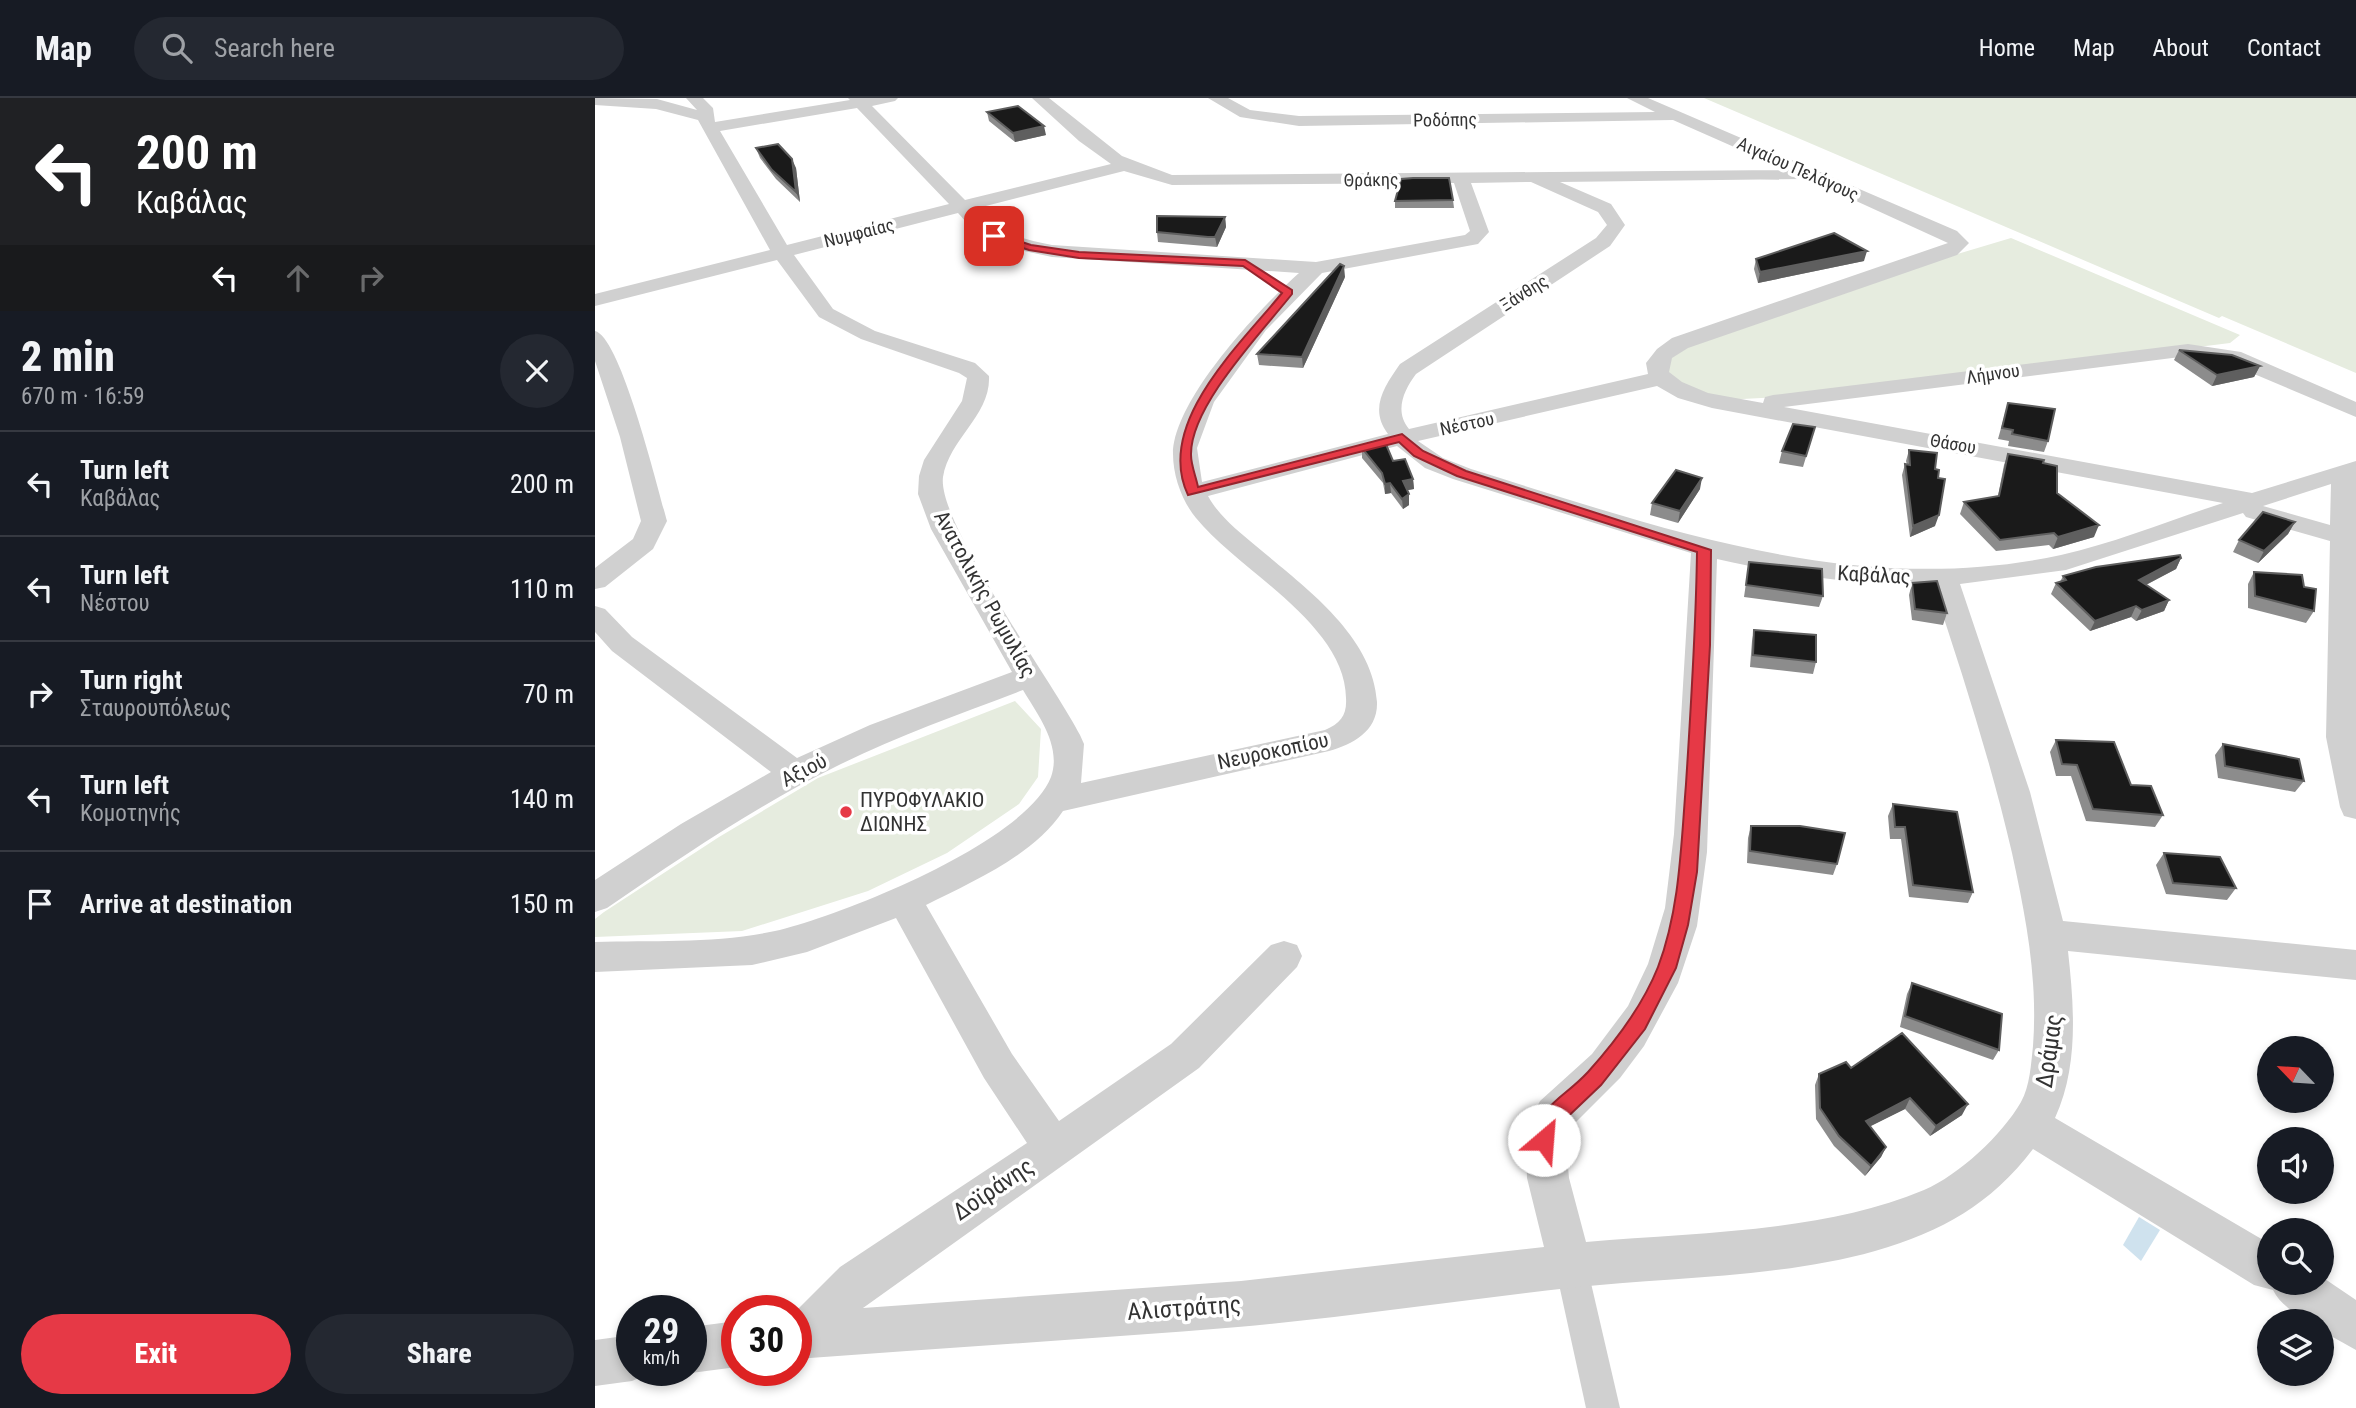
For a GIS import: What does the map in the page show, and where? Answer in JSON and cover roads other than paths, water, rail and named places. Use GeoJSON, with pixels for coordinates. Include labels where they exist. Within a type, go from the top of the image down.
{"type":"FeatureCollection","features":[{"type":"Feature","properties":{"kind":"street","name":"Ανατολικής Ρωμυλίας"},"geometry":{"type":"LineString","coordinates":[[595,957],[767,947],[814,934],[903,898],[1001,849],[1037,822],[1056,800],[1069,770],[1068,745],[952,542],[931,494],[930,480],[936,457],[977,394],[978,376],[967,368],[868,335],[837,321],[821,309],[782,253],[708,122],[705,108],[694,98]]}},
{"type":"Feature","properties":{"kind":"street"},"geometry":{"type":"LineString","coordinates":[[595,100],[657,104],[708,122],[890,98]]}},
{"type":"Feature","properties":{"kind":"street","name":"Θράκης"},"geometry":{"type":"LineString","coordinates":[[1040,98],[1122,166],[1149,176],[1187,181],[1814,175]]}},
{"type":"Feature","properties":{"kind":"street","name":"Ροδόπης"},"geometry":{"type":"LineString","coordinates":[[1216,98],[1246,114],[1299,121],[1679,117]]}},
{"type":"Feature","properties":{"kind":"street","name":"Αιγαίου Πελάγους"},"geometry":{"type":"LineString","coordinates":[[1635,98],[1814,175],[1960,243],[1954,250],[1680,342],[1658,361],[1661,378]]}},
{"type":"Feature","properties":{"kind":"street"},"geometry":{"type":"LineString","coordinates":[[858,101],[961,207],[994,236],[1029,247],[1105,257],[1316,268],[1471,240],[1480,232],[1461,179]]}},
{"type":"Feature","properties":{"kind":"street","name":"Νυμφαίας"},"geometry":{"type":"LineString","coordinates":[[595,300],[1122,166]]}},
{"type":"Feature","properties":{"kind":"street","name":"Ξάνθης"},"geometry":{"type":"LineString","coordinates":[[1402,438],[1393,425],[1389,407],[1394,388],[1408,369],[1597,247],[1614,230],[1614,218],[1605,208],[1532,177]]}},
{"type":"Feature","properties":{"kind":"street"},"geometry":{"type":"LineString","coordinates":[[1245,263],[1288,292]]}},
{"type":"Feature","properties":{"kind":"street"},"geometry":{"type":"LineString","coordinates":[[1193,492],[1185,453],[1196,412],[1288,292],[1316,268]]}},
{"type":"Feature","properties":{"kind":"street"},"geometry":{"type":"LineString","coordinates":[[595,337],[611,372],[632,437],[654,521],[644,543],[595,581]]}},
{"type":"Feature","properties":{"kind":"street","name":"Λήμνου"},"geometry":{"type":"LineString","coordinates":[[1744,406],[2178,350],[2211,351],[2242,360],[2356,410]]}},
{"type":"Feature","properties":{"kind":"street","name":"Νέστου"},"geometry":{"type":"LineString","coordinates":[[1193,492],[1402,438],[1661,378]]}},
{"type":"Feature","properties":{"kind":"street","name":"Θάσου"},"geometry":{"type":"LineString","coordinates":[[1661,378],[1685,394],[2241,503],[2343,537]]}},
{"type":"Feature","properties":{"kind":"street","name":"Καβάλας"},"geometry":{"type":"LineString","coordinates":[[1402,438],[1419,454],[1462,474],[1704,550],[1817,572],[1871,576],[1944,577],[2008,572],[2066,562],[2126,544],[2241,503],[2350,470]]}},
{"type":"Feature","properties":{"kind":"street"},"geometry":{"type":"LineString","coordinates":[[2350,470],[2343,537],[2342,737],[2349,783],[2356,807]]}},
{"type":"Feature","properties":{"kind":"street","name":"Νευροκοπίου"},"geometry":{"type":"LineString","coordinates":[[1056,800],[1329,740],[1350,731],[1360,718],[1363,704],[1361,678],[1336,635],[1213,522],[1193,492]]}},
{"type":"Feature","properties":{"kind":"street"},"geometry":{"type":"LineString","coordinates":[[1603,1408],[1546,1167],[1545,1130],[1555,1114],[1606,1066],[1638,1023],[1667,968],[1679,925],[1688,872],[1703,645],[1704,550]]}},
{"type":"Feature","properties":{"kind":"street","name":"Δράμας"},"geometry":{"type":"LineString","coordinates":[[1571,1266],[1811,1243],[1876,1229],[1937,1206],[1958,1195],[1993,1168],[2030,1125],[2044,1094],[2054,1048],[2055,977],[2048,934],[1996,729],[1944,577]]}},
{"type":"Feature","properties":{"kind":"street"},"geometry":{"type":"LineString","coordinates":[[595,615],[622,644],[795,773]]}},
{"type":"Feature","properties":{"kind":"street","name":"Αξιού"},"geometry":{"type":"LineString","coordinates":[[595,898],[695,832],[795,773],[902,724],[1030,676]]}},
{"type":"Feature","properties":{"kind":"street","name":"Δοϊράνης"},"geometry":{"type":"LineString","coordinates":[[812,1325],[856,1283],[1054,1148],[998,1066],[903,898]]}},
{"type":"Feature","properties":{"kind":"street"},"geometry":{"type":"LineString","coordinates":[[2048,934],[2356,965]]}},
{"type":"Feature","properties":{"kind":"street"},"geometry":{"type":"LineString","coordinates":[[1054,1148],[1185,1056],[1284,956]]}},
{"type":"Feature","properties":{"kind":"street"},"geometry":{"type":"LineString","coordinates":[[2030,1125],[2257,1261]]}},
{"type":"Feature","properties":{"kind":"street","name":"Αλιστράτης"},"geometry":{"type":"LineString","coordinates":[[812,1335],[1241,1304],[1571,1266]]}},
{"type":"Feature","properties":{"kind":"street"},"geometry":{"type":"LineString","coordinates":[[2311,1295],[2356,1326]]}},
{"type":"Feature","properties":{"kind":"street"},"geometry":{"type":"LineString","coordinates":[[595,1363],[616,1360]]}},
{"type":"Feature","properties":{"kind":"water"},"geometry":{"type":"Polygon","coordinates":[[[2139,1217],[2160,1230],[2141,1261],[2123,1245],[2139,1217]]]}},
{"type":"Feature","properties":{"kind":"place","name":"ΠΥΡΟΦΥΛΑΚΙΟ ΔΙΩΝΗΣ"},"geometry":{"type":"Point","coordinates":[846,812]}}]}
